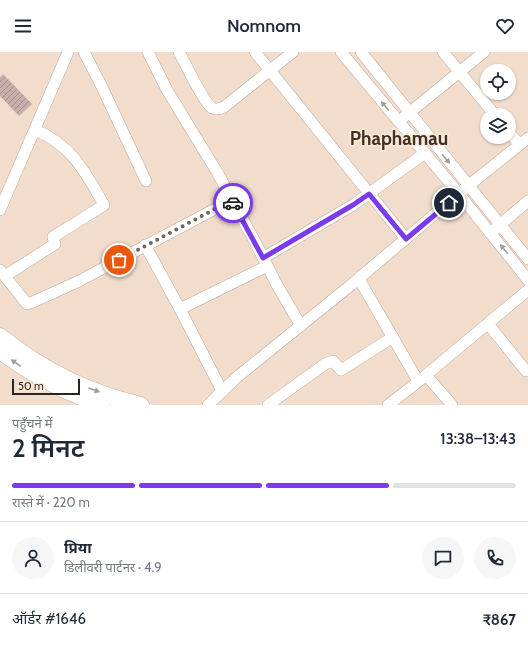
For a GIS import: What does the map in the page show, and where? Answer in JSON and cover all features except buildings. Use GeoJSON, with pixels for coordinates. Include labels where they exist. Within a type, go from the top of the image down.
{"type":"FeatureCollection","features":[{"type":"Feature","properties":{"kind":"highway"},"geometry":{"type":"LineString","coordinates":[[0,336],[34,361],[54,373],[97,392],[141,405]]}},
{"type":"Feature","properties":{"kind":"highway"},"geometry":{"type":"LineString","coordinates":[[0,351],[19,365],[45,380],[80,398],[101,405]]}},
{"type":"Feature","properties":{"kind":"street"},"geometry":{"type":"LineString","coordinates":[[0,210],[68,52]]}},
{"type":"Feature","properties":{"kind":"street"},"geometry":{"type":"LineString","coordinates":[[84,52],[146,181]]}},
{"type":"Feature","properties":{"kind":"street"},"geometry":{"type":"LineString","coordinates":[[148,52],[167,90],[232,200],[301,326]]}},
{"type":"Feature","properties":{"kind":"street"},"geometry":{"type":"LineString","coordinates":[[179,52],[205,100],[212,108],[218,109],[224,107],[293,52]]}},
{"type":"Feature","properties":{"kind":"street"},"geometry":{"type":"LineString","coordinates":[[254,52],[406,239]]}},
{"type":"Feature","properties":{"kind":"street"},"geometry":{"type":"LineString","coordinates":[[341,52],[528,280]]}},
{"type":"Feature","properties":{"kind":"street"},"geometry":{"type":"LineString","coordinates":[[360,52],[528,259]]}},
{"type":"Feature","properties":{"kind":"street"},"geometry":{"type":"LineString","coordinates":[[443,52],[489,108]]}},
{"type":"Feature","properties":{"kind":"street"},"geometry":{"type":"LineString","coordinates":[[399,121],[484,52]]}},
{"type":"Feature","properties":{"kind":"street"},"geometry":{"type":"LineString","coordinates":[[35,130],[48,134],[65,147],[80,164],[104,205],[53,237],[55,244],[3,273],[27,304],[79,281],[232,200]]}},
{"type":"Feature","properties":{"kind":"street"},"geometry":{"type":"LineString","coordinates":[[208,405],[237,377],[359,279],[468,186],[524,141]]}},
{"type":"Feature","properties":{"kind":"street"},"geometry":{"type":"LineString","coordinates":[[180,309],[265,262],[353,205],[425,153]]}},
{"type":"Feature","properties":{"kind":"street"},"geometry":{"type":"LineString","coordinates":[[490,232],[528,201]]}},
{"type":"Feature","properties":{"kind":"street"},"geometry":{"type":"LineString","coordinates":[[145,245],[222,391]]}},
{"type":"Feature","properties":{"kind":"street"},"geometry":{"type":"LineString","coordinates":[[359,279],[393,337],[422,378],[452,405]]}},
{"type":"Feature","properties":{"kind":"street"},"geometry":{"type":"LineString","coordinates":[[388,405],[528,290]]}},
{"type":"Feature","properties":{"kind":"street"},"geometry":{"type":"LineString","coordinates":[[488,324],[527,371]]}},
{"type":"Feature","properties":{"kind":"street"},"geometry":{"type":"LineString","coordinates":[[268,405],[325,364],[333,361],[341,370],[393,337]]}},
{"type":"Feature","properties":{"kind":"way so far"},"geometry":{"type":"LineString","coordinates":[[119,260],[232,200],[233,203]]}},
{"type":"Feature","properties":{"kind":"district","name":"Phaphamau"},"geometry":{"type":"Point","coordinates":[399,138]}},
{"type":"Feature","properties":{"kind":"route"},"geometry":{"type":"LineString","coordinates":[[233,203],[263,258],[369,194],[406,239],[449,203]]}}]}
